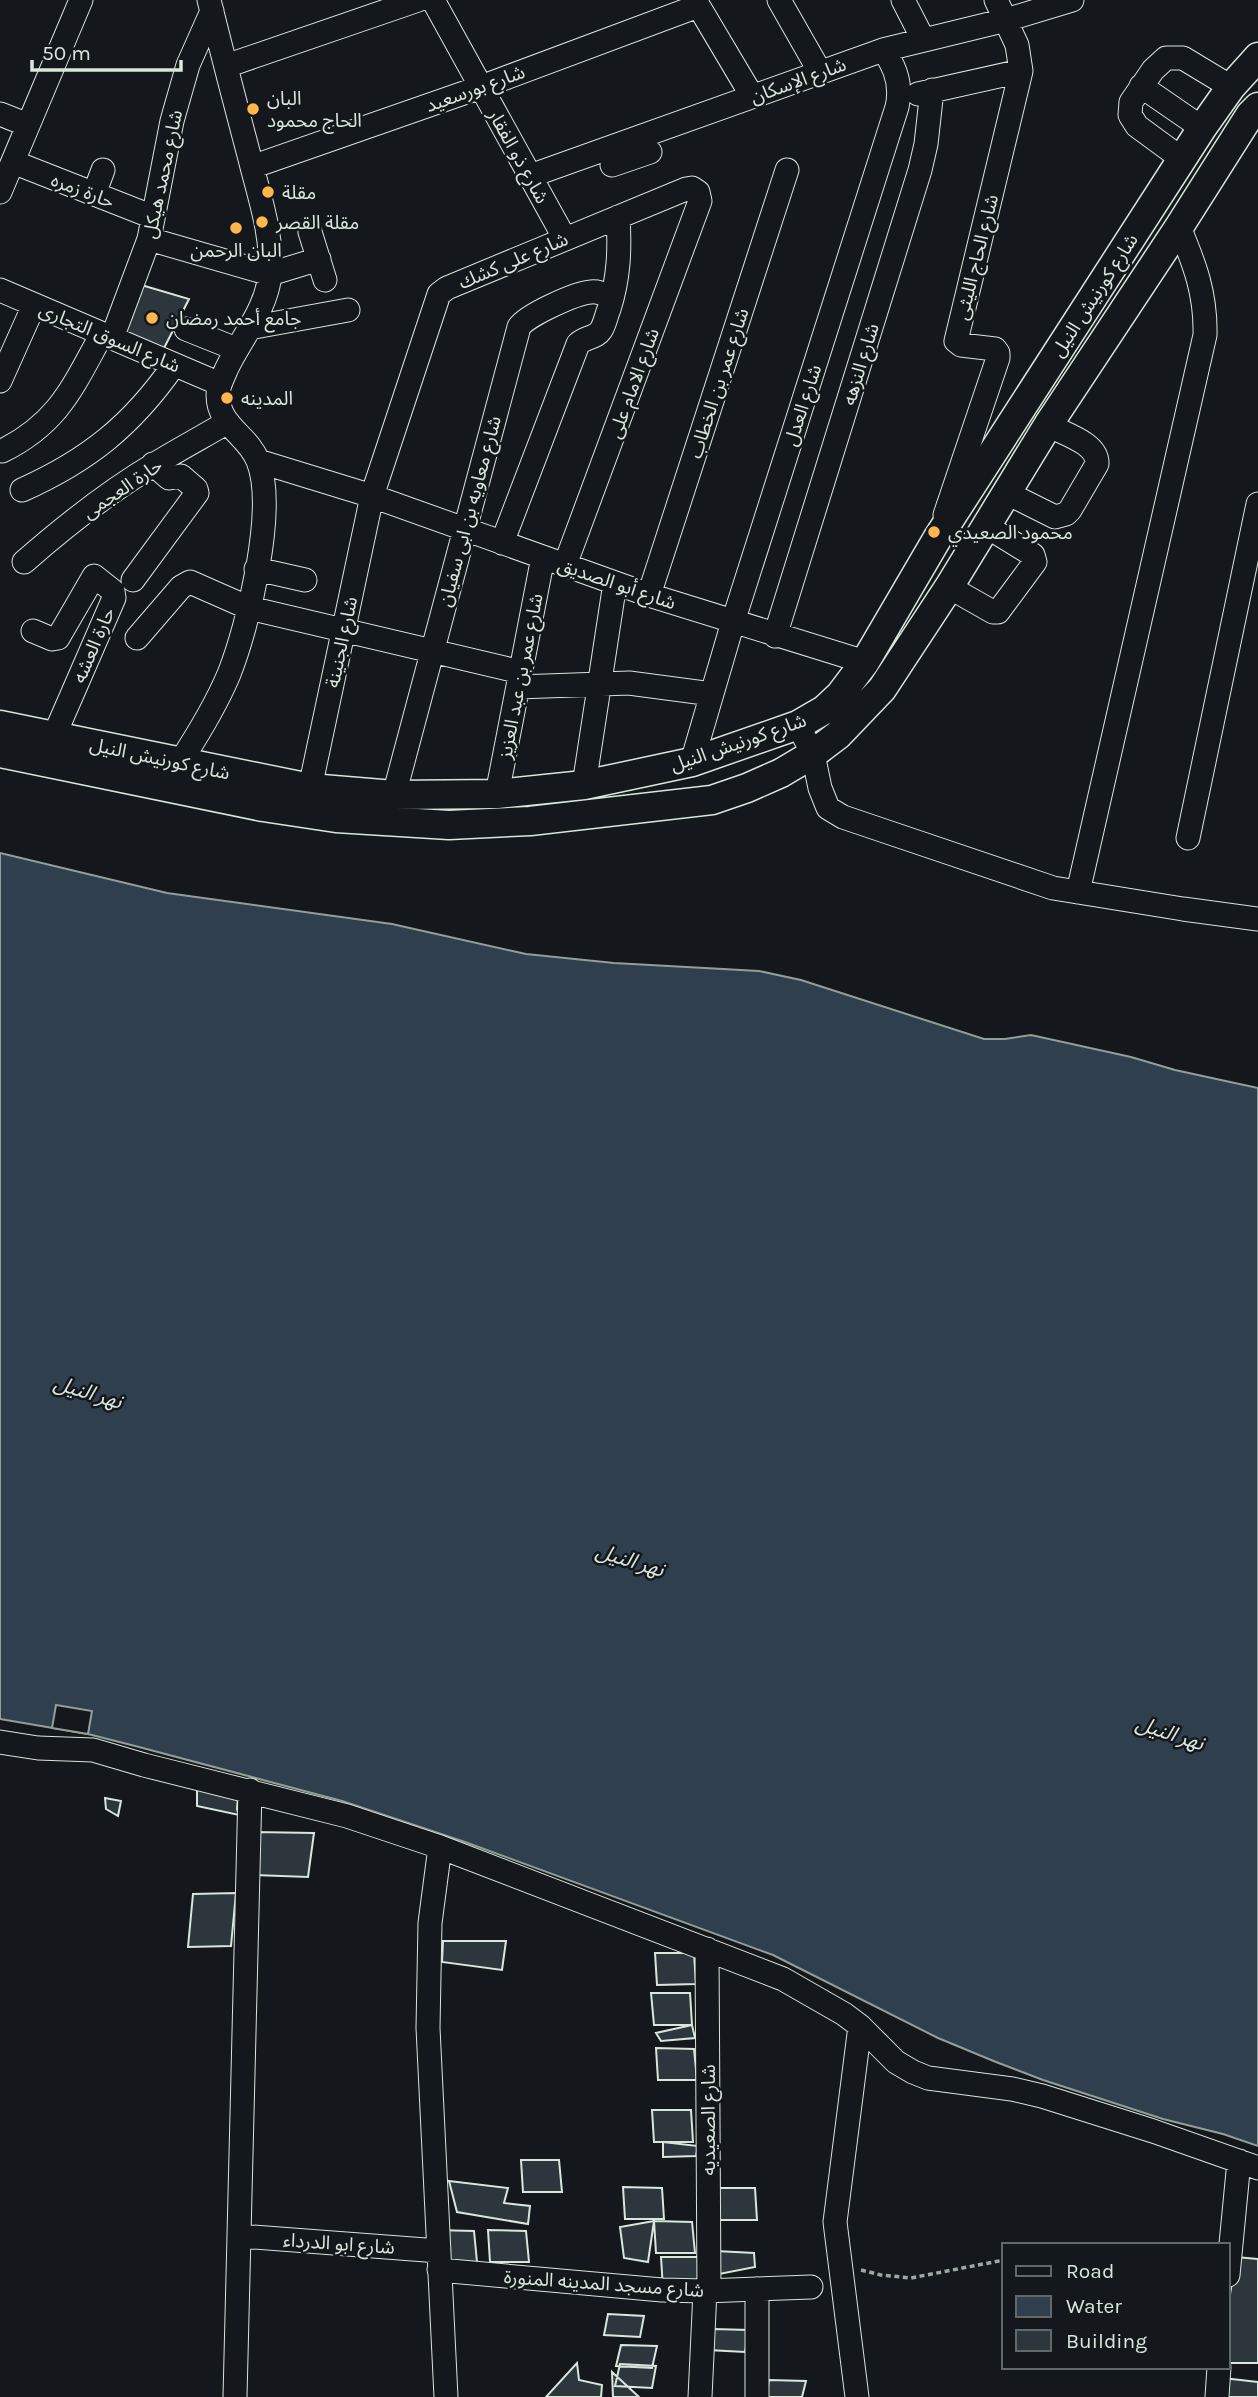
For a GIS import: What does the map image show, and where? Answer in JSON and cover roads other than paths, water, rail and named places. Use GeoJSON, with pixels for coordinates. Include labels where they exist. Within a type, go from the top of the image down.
{"type":"FeatureCollection","features":[{"type":"Feature","properties":{"kind":"main road","name":"شارع كورنيش النيل"},"geometry":{"type":"LineString","coordinates":[[0,725],[310,788],[394,795],[496,794],[584,785],[692,762],[798,726],[824,710],[840,695],[864,662],[937,539],[1202,128],[1258,57]]}},
{"type":"Feature","properties":{"kind":"main road","name":"شارع كورنيش النيل"},"geometry":{"type":"LineString","coordinates":[[0,752],[263,807],[336,818],[449,825],[530,821],[712,800],[781,773],[813,754],[853,720],[882,689],[949,587],[1048,425],[1250,115],[1258,107]]}},
{"type":"Feature","properties":{"kind":"street"},"geometry":{"type":"LineString","coordinates":[[0,192],[81,0]]}},
{"type":"Feature","properties":{"kind":"street"},"geometry":{"type":"LineString","coordinates":[[226,66],[418,0]]}},
{"type":"Feature","properties":{"kind":"street","name":"شارع ذو الفقار"},"geometry":{"type":"LineString","coordinates":[[433,0],[565,239]]}},
{"type":"Feature","properties":{"kind":"street"},"geometry":{"type":"LineString","coordinates":[[779,0],[820,72]]}},
{"type":"Feature","properties":{"kind":"street"},"geometry":{"type":"LineString","coordinates":[[903,0],[923,39]]}},
{"type":"Feature","properties":{"kind":"street","name":"شارع الإسكان"},"geometry":{"type":"LineString","coordinates":[[530,176],[644,148],[751,96],[1001,10],[1072,0]]}},
{"type":"Feature","properties":{"kind":"street"},"geometry":{"type":"LineString","coordinates":[[696,3],[751,96]]}},
{"type":"Feature","properties":{"kind":"street","name":"شارع بورسعيد"},"geometry":{"type":"LineString","coordinates":[[252,167],[481,87],[696,3]]}},
{"type":"Feature","properties":{"kind":"street"},"geometry":{"type":"LineString","coordinates":[[180,761],[204,723],[229,673],[249,608],[264,526],[265,504],[258,461],[245,442],[226,423],[219,404],[220,384],[266,293],[270,274],[265,220],[210,5]]}},
{"type":"Feature","properties":{"kind":"street","name":"شارع محمد هيكل"},"geometry":{"type":"LineString","coordinates":[[2,451],[37,430],[52,416],[107,336],[151,228],[175,109],[210,5]]}},
{"type":"Feature","properties":{"kind":"street","name":"شارع الحاج الليثى"},"geometry":{"type":"LineString","coordinates":[[937,539],[998,358],[995,349],[961,345],[956,341],[1021,71],[1017,45],[1001,10]]}},
{"type":"Feature","properties":{"kind":"street","name":"شارع العدل"},"geometry":{"type":"LineString","coordinates":[[692,762],[733,622],[899,100],[897,73],[883,50]]}},
{"type":"Feature","properties":{"kind":"street"},"geometry":{"type":"LineString","coordinates":[[1182,159],[1132,121],[1129,108],[1142,86],[1159,63],[1174,56],[1183,58],[1231,88]]}},
{"type":"Feature","properties":{"kind":"street"},"geometry":{"type":"LineString","coordinates":[[899,100],[1021,71]]}},
{"type":"Feature","properties":{"kind":"street"},"geometry":{"type":"LineString","coordinates":[[1142,86],[1202,128]]}},
{"type":"Feature","properties":{"kind":"street","name":"شارع النزهه"},"geometry":{"type":"LineString","coordinates":[[775,636],[920,170],[932,90]]}},
{"type":"Feature","properties":{"kind":"street"},"geometry":{"type":"LineString","coordinates":[[0,114],[28,125]]}},
{"type":"Feature","properties":{"kind":"street"},"geometry":{"type":"LineString","coordinates":[[612,165],[644,148]]}},
{"type":"Feature","properties":{"kind":"street","name":"حارة زمره"},"geometry":{"type":"LineString","coordinates":[[13,162],[94,194],[151,228],[270,274]]}},
{"type":"Feature","properties":{"kind":"street"},"geometry":{"type":"LineString","coordinates":[[94,194],[103,170]]}},
{"type":"Feature","properties":{"kind":"street","name":"شارع عمر بن الخطاب"},"geometry":{"type":"LineString","coordinates":[[649,595],[787,170]]}},
{"type":"Feature","properties":{"kind":"street","name":"شارع على كشك"},"geometry":{"type":"LineString","coordinates":[[373,496],[439,294],[447,288],[689,188],[698,192],[700,201]]}},
{"type":"Feature","properties":{"kind":"street","name":"شارع الامام على"},"geometry":{"type":"LineString","coordinates":[[565,565],[700,201]]}},
{"type":"Feature","properties":{"kind":"street"},"geometry":{"type":"LineString","coordinates":[[502,543],[578,344],[596,335],[602,328],[618,272],[618,217]]}},
{"type":"Feature","properties":{"kind":"street"},"geometry":{"type":"LineString","coordinates":[[1078,892],[1205,335],[1206,309],[1197,269],[1179,227]]}},
{"type":"Feature","properties":{"kind":"street"},"geometry":{"type":"LineString","coordinates":[[270,274],[322,270],[310,232]]}},
{"type":"Feature","properties":{"kind":"street","name":"شارع السوق التجارى"},"geometry":{"type":"LineString","coordinates":[[0,290],[220,384]]}},
{"type":"Feature","properties":{"kind":"street","name":"شارع معاويه بن ابى سفيان"},"geometry":{"type":"LineString","coordinates":[[394,795],[521,324],[526,319],[579,295],[600,293],[612,298]]}},
{"type":"Feature","properties":{"kind":"street"},"geometry":{"type":"LineString","coordinates":[[0,381],[34,305]]}},
{"type":"Feature","properties":{"kind":"street"},"geometry":{"type":"LineString","coordinates":[[249,328],[348,310]]}},
{"type":"Feature","properties":{"kind":"street"},"geometry":{"type":"LineString","coordinates":[[186,328],[236,349]]}},
{"type":"Feature","properties":{"kind":"street"},"geometry":{"type":"LineString","coordinates":[[22,490],[82,460],[108,440],[133,417],[174,365]]}},
{"type":"Feature","properties":{"kind":"street","name":"حارة العجمى"},"geometry":{"type":"LineString","coordinates":[[24,562],[65,527],[153,464],[226,423]]}},
{"type":"Feature","properties":{"kind":"street"},"geometry":{"type":"LineString","coordinates":[[1007,493],[1055,517],[1070,510],[1097,464],[1097,456],[1091,448],[1048,425]]}},
{"type":"Feature","properties":{"kind":"street","name":"شارع أبو الصديق"},"geometry":{"type":"LineString","coordinates":[[258,461],[373,496],[649,595],[864,662]]}},
{"type":"Feature","properties":{"kind":"street"},"geometry":{"type":"LineString","coordinates":[[133,580],[197,493],[181,476],[169,478],[153,464]]}},
{"type":"Feature","properties":{"kind":"street","name":"شارع الجنينة"},"geometry":{"type":"LineString","coordinates":[[310,788],[373,496]]}},
{"type":"Feature","properties":{"kind":"street"},"geometry":{"type":"LineString","coordinates":[[1188,838],[1258,504]]}},
{"type":"Feature","properties":{"kind":"street"},"geometry":{"type":"LineString","coordinates":[[949,587],[993,612],[998,612],[1035,562],[1033,555],[986,526]]}},
{"type":"Feature","properties":{"kind":"street","name":"شارع عمر بن عبد العزيز"},"geometry":{"type":"LineString","coordinates":[[496,794],[543,557]]}},
{"type":"Feature","properties":{"kind":"street"},"geometry":{"type":"LineString","coordinates":[[256,569],[306,580]]}},
{"type":"Feature","properties":{"kind":"street","name":"حارة العشه"},"geometry":{"type":"LineString","coordinates":[[33,631],[52,639],[58,638],[94,576],[113,591],[114,598],[54,736]]}},
{"type":"Feature","properties":{"kind":"street"},"geometry":{"type":"LineString","coordinates":[[137,638],[190,582],[249,608],[431,652],[520,680],[657,685],[712,694]]}},
{"type":"Feature","properties":{"kind":"street"},"geometry":{"type":"LineString","coordinates":[[584,785],[615,583]]}},
{"type":"Feature","properties":{"kind":"street"},"geometry":{"type":"LineString","coordinates":[[798,726],[813,754],[820,788],[828,808],[843,817],[1053,888],[1258,919]]}},
{"type":"Feature","properties":{"kind":"street"},"geometry":{"type":"LineString","coordinates":[[0,1742],[38,1748],[93,1750],[347,1816],[440,1847],[783,1979],[819,1998],[860,2026],[896,2062],[928,2078],[1012,2089],[1042,2096],[1249,2164],[1230,2265]]}},
{"type":"Feature","properties":{"kind":"street"},"geometry":{"type":"LineString","coordinates":[[235,2397],[250,1790]]}},
{"type":"Feature","properties":{"kind":"street"},"geometry":{"type":"LineString","coordinates":[[440,1847],[430,1923],[428,2028],[446,2397]]}},
{"type":"Feature","properties":{"kind":"street","name":"شارع الصعيديه"},"geometry":{"type":"LineString","coordinates":[[700,2397],[707,2291],[707,1949]]}},
{"type":"Feature","properties":{"kind":"street"},"geometry":{"type":"LineString","coordinates":[[857,2397],[835,2222],[860,2026]]}},
{"type":"Feature","properties":{"kind":"street","name":"شارع ابو الدرداء"},"geometry":{"type":"LineString","coordinates":[[240,2236],[439,2261]]}},
{"type":"Feature","properties":{"kind":"street","name":"شارع مسجد المدينه المنورة"},"geometry":{"type":"LineString","coordinates":[[439,2261],[662,2290],[811,2287]]}},
{"type":"Feature","properties":{"kind":"street"},"geometry":{"type":"LineString","coordinates":[[757,2289],[757,2397]]}},
{"type":"Feature","properties":{"kind":"street"},"geometry":{"type":"LineString","coordinates":[[1217,2397],[1219,2369]]}},
{"type":"Feature","properties":{"kind":"water","name":"نهر النيل"},"geometry":{"type":"Polygon","coordinates":[[[0,853],[167,893],[392,924],[526,954],[614,963],[759,971],[801,980],[984,1039],[1031,1035],[1258,1088],[1258,2146],[1163,2119],[996,2062],[938,2038],[773,1955],[465,1842],[342,1801],[139,1747],[88,1734],[0,1719],[0,853]]]}},
{"type":"Feature","properties":{"kind":"place","name":"البان الحاج محمود"},"geometry":{"type":"Point","coordinates":[253,109]}},
{"type":"Feature","properties":{"kind":"place","name":"مقلة"},"geometry":{"type":"Point","coordinates":[268,192]}},
{"type":"Feature","properties":{"kind":"place","name":"مقلة القصر"},"geometry":{"type":"Point","coordinates":[262,222]}},
{"type":"Feature","properties":{"kind":"place","name":"البان الرحمن"},"geometry":{"type":"Point","coordinates":[236,228]}},
{"type":"Feature","properties":{"kind":"place","name":"جامع أحمد رمضان"},"geometry":{"type":"Point","coordinates":[152,318]}},
{"type":"Feature","properties":{"kind":"place","name":"المدينه"},"geometry":{"type":"Point","coordinates":[227,398]}},
{"type":"Feature","properties":{"kind":"place","name":"محمود الصعيدي"},"geometry":{"type":"Point","coordinates":[934,532]}}]}
